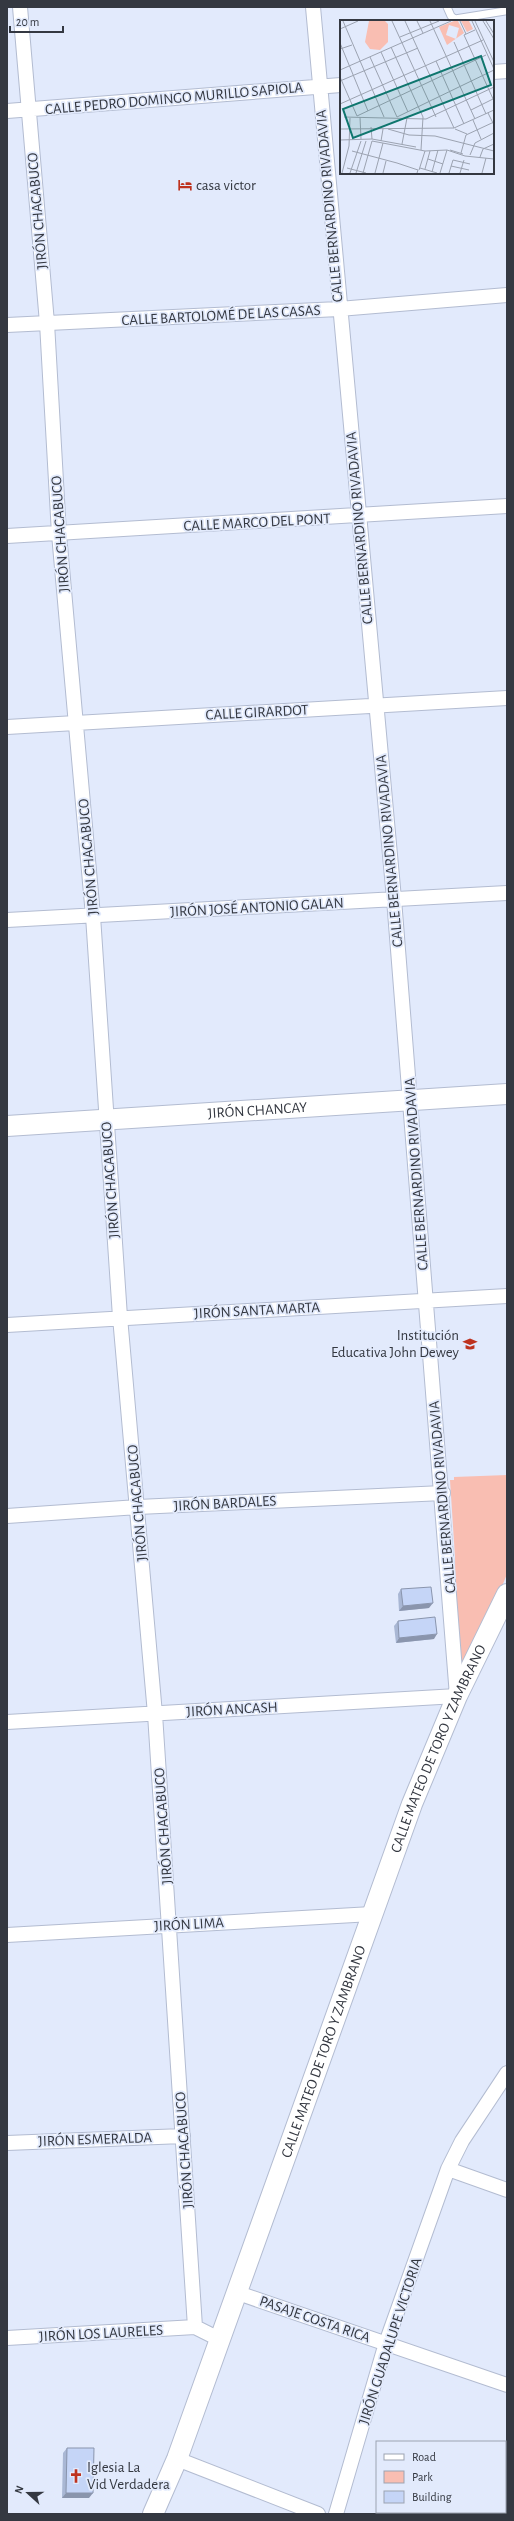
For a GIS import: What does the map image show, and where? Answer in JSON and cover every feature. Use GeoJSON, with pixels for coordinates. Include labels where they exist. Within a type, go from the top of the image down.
{"type":"FeatureCollection","features":[{"type":"Feature","properties":{"kind":"street","name":"JIRÓN CHACABUCO"},"geometry":{"type":"LineString","coordinates":[[20,7],[47,323],[59,534],[93,916],[120,1317],[138,1507],[155,1714],[170,1925],[195,2327]]}},
{"type":"Feature","properties":{"kind":"street","name":"CALLE BERNARDINO RIVADAVIA"},"geometry":{"type":"LineString","coordinates":[[313,7],[318,86],[394,899],[443,1494],[457,1696]]}},
{"type":"Feature","properties":{"kind":"street"},"geometry":{"type":"LineString","coordinates":[[494,72],[507,71]]}},
{"type":"Feature","properties":{"kind":"street","name":"CALLE PEDRO DOMINGO MURILLO SAPIOLA"},"geometry":{"type":"LineString","coordinates":[[7,112],[340,85]]}},
{"type":"Feature","properties":{"kind":"street","name":"CALLE BARTOLOMÉ DE LAS CASAS"},"geometry":{"type":"LineString","coordinates":[[7,325],[339,309],[507,295]]}},
{"type":"Feature","properties":{"kind":"street","name":"CALLE MARCO DEL PONT"},"geometry":{"type":"LineString","coordinates":[[7,536],[507,506]]}},
{"type":"Feature","properties":{"kind":"street","name":"CALLE GIRARDOT"},"geometry":{"type":"LineString","coordinates":[[7,727],[507,698]]}},
{"type":"Feature","properties":{"kind":"street","name":"JIRÓN JOSÉ ANTONIO GALAN"},"geometry":{"type":"LineString","coordinates":[[7,920],[507,893]]}},
{"type":"Feature","properties":{"kind":"street","name":"JIRÓN CHANCAY"},"geometry":{"type":"LineString","coordinates":[[7,1126],[507,1094]]}},
{"type":"Feature","properties":{"kind":"street","name":"JIRÓN SANTA MARTA"},"geometry":{"type":"LineString","coordinates":[[7,1325],[120,1317],[426,1302],[507,1296]]}},
{"type":"Feature","properties":{"kind":"street","name":"JIRÓN BARDALES"},"geometry":{"type":"LineString","coordinates":[[7,1516],[138,1507],[443,1494]]}},
{"type":"Feature","properties":{"kind":"street","name":"CALLE MATEO DE TORO Y ZAMBRANO"},"geometry":{"type":"LineString","coordinates":[[153,2514],[177,2459],[235,2292],[412,1804],[457,1696],[507,1594]]}},
{"type":"Feature","properties":{"kind":"street","name":"JIRÓN ANCASH"},"geometry":{"type":"LineString","coordinates":[[7,1722],[457,1696]]}},
{"type":"Feature","properties":{"kind":"street","name":"JIRÓN LIMA"},"geometry":{"type":"LineString","coordinates":[[7,1935],[372,1914]]}},
{"type":"Feature","properties":{"kind":"street","name":"JIRÓN GUADALUPE VICTORIA"},"geometry":{"type":"LineString","coordinates":[[336,2514],[386,2343],[448,2169],[462,2141],[507,2073]]}},
{"type":"Feature","properties":{"kind":"street","name":"JIRÓN ESMERALDA"},"geometry":{"type":"LineString","coordinates":[[7,2143],[183,2136]]}},
{"type":"Feature","properties":{"kind":"street"},"geometry":{"type":"LineString","coordinates":[[448,2169],[507,2190]]}},
{"type":"Feature","properties":{"kind":"street","name":"PASAJE COSTA RICA"},"geometry":{"type":"LineString","coordinates":[[235,2292],[507,2385]]}},
{"type":"Feature","properties":{"kind":"street"},"geometry":{"type":"LineString","coordinates":[[195,2327],[219,2339]]}},
{"type":"Feature","properties":{"kind":"street","name":"JIRÓN LOS LAURELES"},"geometry":{"type":"LineString","coordinates":[[7,2338],[195,2327]]}},
{"type":"Feature","properties":{"kind":"street"},"geometry":{"type":"LineString","coordinates":[[177,2459],[318,2514]]}},
{"type":"Feature","properties":{"kind":"lane"},"geometry":{"type":"LineString","coordinates":[[446,7],[450,16],[455,19],[505,11],[507,9]]}},
{"type":"Feature","properties":{"kind":"green space"},"geometry":{"type":"Polygon","coordinates":[[[507,1475],[507,1574],[457,1696],[455,1557],[450,1480],[454,1480],[454,1477],[507,1475]]]}},
{"type":"Feature","properties":{"kind":"building"},"geometry":{"type":"Polygon","coordinates":[[[431,1587],[433,1603],[403,1606],[401,1589],[431,1587]]]}},
{"type":"Feature","properties":{"kind":"building"},"geometry":{"type":"Polygon","coordinates":[[[435,1617],[437,1634],[399,1638],[398,1621],[435,1617]]]}},
{"type":"Feature","properties":{"kind":"building","name":"Iglesia La Vid Verdadera"},"geometry":{"type":"Polygon","coordinates":[[[67,2448],[94,2448],[93,2493],[66,2493],[67,2448]]]}},
{"type":"Feature","properties":{"kind":"place","name":"casa victor"},"geometry":{"type":"Point","coordinates":[185,185]}},
{"type":"Feature","properties":{"kind":"place","name":"Institución Educativa John Dewey"},"geometry":{"type":"Point","coordinates":[470,1344]}},
{"type":"Feature","properties":{"kind":"place","name":"Iglesia La Vid Verdadera"},"geometry":{"type":"Point","coordinates":[76,2476]}}]}
